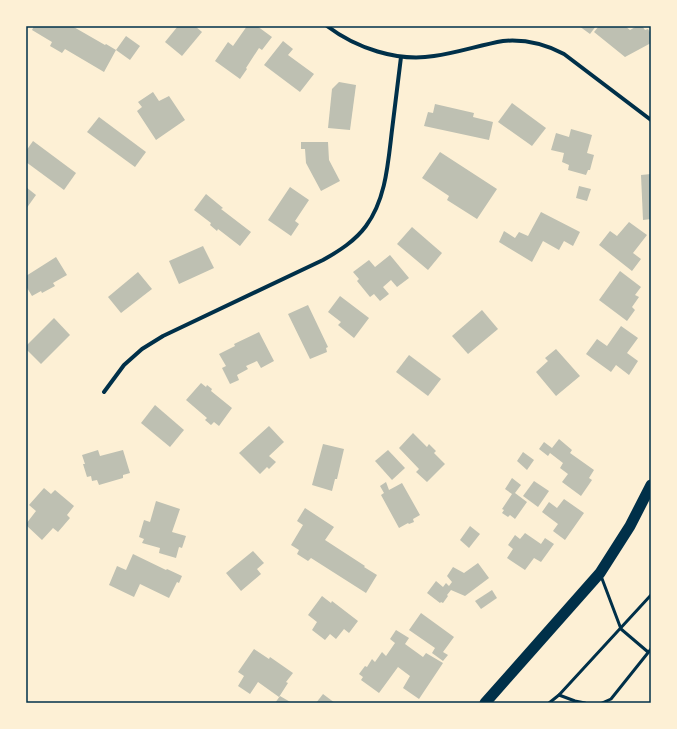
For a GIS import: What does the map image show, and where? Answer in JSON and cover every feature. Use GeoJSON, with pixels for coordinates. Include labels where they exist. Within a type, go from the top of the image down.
{"type":"FeatureCollection","features":[{"type":"Feature","properties":{"kind":"highway"},"geometry":{"type":"LineString","coordinates":[[485,703],[600,573],[630,526],[651,485]]}},
{"type":"Feature","properties":{"kind":"street"},"geometry":{"type":"LineString","coordinates":[[327,26],[345,38],[363,47],[401,56],[433,57],[508,41],[540,44],[564,54],[651,120]]}},
{"type":"Feature","properties":{"kind":"street"},"geometry":{"type":"LineString","coordinates":[[104,392],[124,365],[142,349],[163,336],[323,260],[341,250],[366,227],[382,194],[387,172],[401,56]]}},
{"type":"Feature","properties":{"kind":"lane"},"geometry":{"type":"LineString","coordinates":[[600,573],[621,629],[648,652]]}},
{"type":"Feature","properties":{"kind":"lane"},"geometry":{"type":"LineString","coordinates":[[549,703],[559,695],[651,595]]}},
{"type":"Feature","properties":{"kind":"lane"},"geometry":{"type":"LineString","coordinates":[[602,703],[611,699],[651,649]]}},
{"type":"Feature","properties":{"kind":"lane"},"geometry":{"type":"LineString","coordinates":[[559,695],[585,703]]}},
{"type":"Feature","properties":{"kind":"building"},"geometry":{"type":"Polygon","coordinates":[[[34,26],[72,26],[116,50],[104,72],[65,49],[62,53],[50,46],[52,42],[32,30],[34,26]]]}},
{"type":"Feature","properties":{"kind":"building"},"geometry":{"type":"Polygon","coordinates":[[[178,26],[195,26],[202,32],[182,56],[165,42],[178,26]]]}},
{"type":"Feature","properties":{"kind":"building"},"geometry":{"type":"Polygon","coordinates":[[[247,26],[257,26],[272,37],[262,50],[259,48],[240,79],[215,61],[228,42],[233,46],[247,26]]]}},
{"type":"Feature","properties":{"kind":"building"},"geometry":{"type":"Polygon","coordinates":[[[579,26],[596,26],[590,34],[579,26]]]}},
{"type":"Feature","properties":{"kind":"building"},"geometry":{"type":"Polygon","coordinates":[[[599,26],[625,26],[630,30],[637,26],[642,26],[645,30],[648,29],[651,34],[651,43],[625,57],[594,32],[599,26]]]}},
{"type":"Feature","properties":{"kind":"building"},"geometry":{"type":"Polygon","coordinates":[[[126,36],[140,46],[130,60],[116,50],[126,36]]]}},
{"type":"Feature","properties":{"kind":"building"},"geometry":{"type":"Polygon","coordinates":[[[283,41],[293,49],[288,55],[314,74],[300,92],[264,65],[283,41]]]}},
{"type":"Feature","properties":{"kind":"building"},"geometry":{"type":"Polygon","coordinates":[[[339,82],[356,85],[350,130],[328,128],[332,89],[339,82]]]}},
{"type":"Feature","properties":{"kind":"building"},"geometry":{"type":"Polygon","coordinates":[[[153,92],[159,101],[169,96],[185,120],[156,140],[137,111],[142,107],[138,102],[153,92]]]}},
{"type":"Feature","properties":{"kind":"building"},"geometry":{"type":"Polygon","coordinates":[[[512,103],[546,128],[532,146],[498,122],[512,103]]]}},
{"type":"Feature","properties":{"kind":"building"},"geometry":{"type":"Polygon","coordinates":[[[435,104],[474,113],[473,117],[493,122],[489,140],[424,126],[428,112],[433,113],[435,104]]]}},
{"type":"Feature","properties":{"kind":"building"},"geometry":{"type":"Polygon","coordinates":[[[99,117],[146,152],[135,167],[87,132],[99,117]]]}},
{"type":"Feature","properties":{"kind":"building"},"geometry":{"type":"Polygon","coordinates":[[[571,129],[592,135],[587,153],[594,155],[590,170],[588,170],[586,175],[568,170],[569,165],[562,162],[564,153],[551,150],[556,133],[569,137],[571,129]]]}},
{"type":"Feature","properties":{"kind":"building"},"geometry":{"type":"Polygon","coordinates":[[[33,141],[76,173],[64,190],[26,162],[26,151],[33,141]]]}},
{"type":"Feature","properties":{"kind":"building"},"geometry":{"type":"Polygon","coordinates":[[[301,142],[328,142],[329,160],[340,181],[321,191],[306,163],[305,149],[301,149],[301,142]]]}},
{"type":"Feature","properties":{"kind":"building"},"geometry":{"type":"Polygon","coordinates":[[[440,152],[497,189],[477,219],[447,200],[449,196],[422,178],[440,152]]]}},
{"type":"Feature","properties":{"kind":"building"},"geometry":{"type":"Polygon","coordinates":[[[651,174],[651,219],[643,220],[641,175],[651,174]]]}},
{"type":"Feature","properties":{"kind":"building"},"geometry":{"type":"Polygon","coordinates":[[[579,186],[591,189],[587,201],[576,198],[579,186]]]}},
{"type":"Feature","properties":{"kind":"building"},"geometry":{"type":"Polygon","coordinates":[[[26,187],[36,195],[26,209],[26,187]]]}},
{"type":"Feature","properties":{"kind":"building"},"geometry":{"type":"Polygon","coordinates":[[[290,187],[309,200],[295,221],[299,224],[291,236],[268,220],[290,187]]]}},
{"type":"Feature","properties":{"kind":"building"},"geometry":{"type":"Polygon","coordinates":[[[206,194],[223,208],[221,209],[251,232],[240,246],[218,229],[217,231],[210,225],[211,223],[194,210],[206,194]]]}},
{"type":"Feature","properties":{"kind":"building"},"geometry":{"type":"Polygon","coordinates":[[[541,212],[580,232],[573,246],[564,241],[559,250],[543,241],[532,262],[499,242],[504,231],[515,238],[519,232],[528,236],[541,212]]]}},
{"type":"Feature","properties":{"kind":"building"},"geometry":{"type":"Polygon","coordinates":[[[629,222],[647,235],[633,253],[641,259],[632,271],[599,245],[610,231],[617,236],[629,222]]]}},
{"type":"Feature","properties":{"kind":"building"},"geometry":{"type":"Polygon","coordinates":[[[412,227],[442,253],[428,270],[397,244],[412,227]]]}},
{"type":"Feature","properties":{"kind":"building"},"geometry":{"type":"Polygon","coordinates":[[[203,246],[214,268],[179,284],[169,261],[203,246]]]}},
{"type":"Feature","properties":{"kind":"building"},"geometry":{"type":"Polygon","coordinates":[[[390,255],[409,278],[397,287],[391,280],[383,287],[389,294],[380,301],[374,294],[370,297],[357,281],[359,279],[353,272],[369,260],[375,267],[390,255]]]}},
{"type":"Feature","properties":{"kind":"building"},"geometry":{"type":"Polygon","coordinates":[[[56,257],[67,275],[53,283],[55,286],[42,293],[41,291],[32,296],[26,286],[26,276],[56,257]]]}},
{"type":"Feature","properties":{"kind":"building"},"geometry":{"type":"Polygon","coordinates":[[[620,271],[641,287],[635,295],[639,297],[632,307],[635,310],[627,321],[599,300],[620,271]]]}},
{"type":"Feature","properties":{"kind":"building"},"geometry":{"type":"Polygon","coordinates":[[[138,272],[152,289],[121,313],[108,297],[138,272]]]}},
{"type":"Feature","properties":{"kind":"building"},"geometry":{"type":"Polygon","coordinates":[[[340,296],[369,318],[354,338],[338,325],[341,322],[328,312],[340,296]]]}},
{"type":"Feature","properties":{"kind":"building"},"geometry":{"type":"Polygon","coordinates":[[[308,305],[328,347],[326,348],[327,352],[310,359],[288,314],[308,305]]]}},
{"type":"Feature","properties":{"kind":"building"},"geometry":{"type":"Polygon","coordinates":[[[482,310],[498,329],[468,354],[452,336],[482,310]]]}},
{"type":"Feature","properties":{"kind":"building"},"geometry":{"type":"Polygon","coordinates":[[[54,318],[70,335],[41,364],[26,349],[26,346],[54,318]]]}},
{"type":"Feature","properties":{"kind":"building"},"geometry":{"type":"Polygon","coordinates":[[[621,326],[638,338],[627,353],[638,361],[629,375],[616,365],[611,372],[586,354],[597,339],[607,346],[621,326]]]}},
{"type":"Feature","properties":{"kind":"building"},"geometry":{"type":"Polygon","coordinates":[[[259,332],[274,361],[261,368],[257,361],[246,366],[248,369],[237,375],[239,380],[230,384],[222,368],[226,366],[219,354],[235,346],[234,344],[259,332]]]}},
{"type":"Feature","properties":{"kind":"building"},"geometry":{"type":"Polygon","coordinates":[[[556,349],[580,376],[556,396],[536,372],[548,361],[545,358],[556,349]]]}},
{"type":"Feature","properties":{"kind":"building"},"geometry":{"type":"Polygon","coordinates":[[[409,355],[441,379],[428,396],[396,372],[409,355]]]}},
{"type":"Feature","properties":{"kind":"building"},"geometry":{"type":"Polygon","coordinates":[[[201,383],[212,389],[211,391],[232,408],[219,426],[214,422],[211,425],[205,420],[207,418],[186,400],[201,383]]]}},
{"type":"Feature","properties":{"kind":"building"},"geometry":{"type":"Polygon","coordinates":[[[155,405],[184,430],[170,447],[141,423],[155,405]]]}},
{"type":"Feature","properties":{"kind":"building"},"geometry":{"type":"Polygon","coordinates":[[[269,426],[284,442],[269,456],[276,462],[269,469],[267,467],[260,474],[239,453],[269,426]]]}},
{"type":"Feature","properties":{"kind":"building"},"geometry":{"type":"Polygon","coordinates":[[[413,433],[427,447],[429,444],[436,451],[434,453],[445,464],[427,482],[416,472],[419,469],[399,448],[413,433]]]}},
{"type":"Feature","properties":{"kind":"building"},"geometry":{"type":"Polygon","coordinates":[[[559,439],[572,450],[570,453],[594,470],[589,478],[592,480],[581,496],[562,482],[568,474],[560,468],[563,463],[550,453],[548,456],[539,449],[544,442],[552,448],[559,439]]]}},
{"type":"Feature","properties":{"kind":"building"},"geometry":{"type":"Polygon","coordinates":[[[323,444],[344,449],[337,479],[335,479],[332,491],[312,485],[323,444]]]}},
{"type":"Feature","properties":{"kind":"building"},"geometry":{"type":"Polygon","coordinates":[[[98,450],[100,456],[123,450],[130,473],[123,475],[123,478],[99,485],[97,480],[92,481],[91,476],[87,477],[82,455],[98,450]]]}},
{"type":"Feature","properties":{"kind":"building"},"geometry":{"type":"Polygon","coordinates":[[[388,450],[405,468],[392,480],[375,461],[388,450]]]}},
{"type":"Feature","properties":{"kind":"building"},"geometry":{"type":"Polygon","coordinates":[[[523,452],[534,460],[527,470],[517,461],[523,452]]]}},
{"type":"Feature","properties":{"kind":"building"},"geometry":{"type":"Polygon","coordinates":[[[512,478],[521,485],[515,493],[527,502],[515,519],[510,515],[508,517],[502,513],[504,510],[502,509],[512,494],[505,489],[512,478]]]}},
{"type":"Feature","properties":{"kind":"building"},"geometry":{"type":"Polygon","coordinates":[[[534,481],[549,491],[538,507],[523,496],[534,481]]]}},
{"type":"Feature","properties":{"kind":"building"},"geometry":{"type":"Polygon","coordinates":[[[386,482],[389,490],[402,483],[420,515],[413,519],[414,522],[408,523],[399,528],[381,495],[384,493],[380,486],[386,482]]]}},
{"type":"Feature","properties":{"kind":"building"},"geometry":{"type":"Polygon","coordinates":[[[44,488],[51,494],[55,490],[74,506],[67,515],[70,518],[58,532],[53,528],[42,540],[26,524],[36,511],[29,505],[44,488]]]}},
{"type":"Feature","properties":{"kind":"building"},"geometry":{"type":"Polygon","coordinates":[[[564,499],[584,513],[565,540],[553,531],[558,524],[542,512],[549,502],[557,508],[564,499]]]}},
{"type":"Feature","properties":{"kind":"building"},"geometry":{"type":"Polygon","coordinates":[[[156,501],[180,509],[172,532],[186,536],[182,548],[179,547],[176,558],[159,553],[160,548],[142,543],[144,539],[139,537],[144,520],[150,522],[156,501]]]}},
{"type":"Feature","properties":{"kind":"building"},"geometry":{"type":"Polygon","coordinates":[[[305,508],[334,527],[325,540],[377,575],[366,593],[311,558],[308,561],[297,554],[299,550],[291,545],[303,525],[297,521],[305,508]]]}},
{"type":"Feature","properties":{"kind":"building"},"geometry":{"type":"Polygon","coordinates":[[[470,526],[480,534],[469,548],[460,540],[470,526]]]}},
{"type":"Feature","properties":{"kind":"building"},"geometry":{"type":"Polygon","coordinates":[[[525,533],[541,544],[545,538],[554,544],[541,562],[534,558],[525,570],[507,558],[513,549],[508,545],[515,535],[520,539],[525,533]]]}},
{"type":"Feature","properties":{"kind":"building"},"geometry":{"type":"Polygon","coordinates":[[[253,551],[264,563],[257,569],[261,574],[241,591],[226,573],[253,551]]]}},
{"type":"Feature","properties":{"kind":"building"},"geometry":{"type":"Polygon","coordinates":[[[133,554],[182,576],[179,583],[177,582],[169,598],[140,584],[134,597],[109,585],[117,566],[126,570],[133,554]]]}},
{"type":"Feature","properties":{"kind":"building"},"geometry":{"type":"Polygon","coordinates":[[[478,563],[489,578],[465,596],[451,590],[443,603],[440,603],[427,593],[436,581],[443,587],[446,583],[449,586],[452,582],[447,576],[453,567],[464,573],[478,563]]]}},
{"type":"Feature","properties":{"kind":"building"},"geometry":{"type":"Polygon","coordinates":[[[492,590],[497,598],[481,609],[475,601],[492,590]]]}},
{"type":"Feature","properties":{"kind":"building"},"geometry":{"type":"Polygon","coordinates":[[[322,596],[331,603],[332,601],[358,621],[349,633],[344,629],[336,639],[330,634],[325,640],[312,630],[317,622],[308,615],[322,596]]]}},
{"type":"Feature","properties":{"kind":"building"},"geometry":{"type":"Polygon","coordinates":[[[421,613],[454,637],[443,652],[448,655],[443,661],[432,653],[435,648],[409,630],[421,613]]]}},
{"type":"Feature","properties":{"kind":"building"},"geometry":{"type":"Polygon","coordinates":[[[396,630],[409,638],[405,644],[423,657],[426,653],[443,663],[419,699],[403,688],[410,676],[398,667],[379,693],[361,680],[363,677],[359,674],[365,666],[367,667],[372,659],[375,662],[382,652],[386,656],[395,643],[390,639],[396,630]]]}},
{"type":"Feature","properties":{"kind":"building"},"geometry":{"type":"Polygon","coordinates":[[[254,649],[269,659],[270,657],[293,673],[286,682],[288,683],[279,697],[258,682],[250,694],[238,686],[244,676],[238,672],[254,649]]]}},
{"type":"Feature","properties":{"kind":"building"},"geometry":{"type":"Polygon","coordinates":[[[323,694],[335,703],[316,703],[323,694]]]}},
{"type":"Feature","properties":{"kind":"building"},"geometry":{"type":"Polygon","coordinates":[[[280,696],[292,703],[275,703],[280,696]]]}}]}
